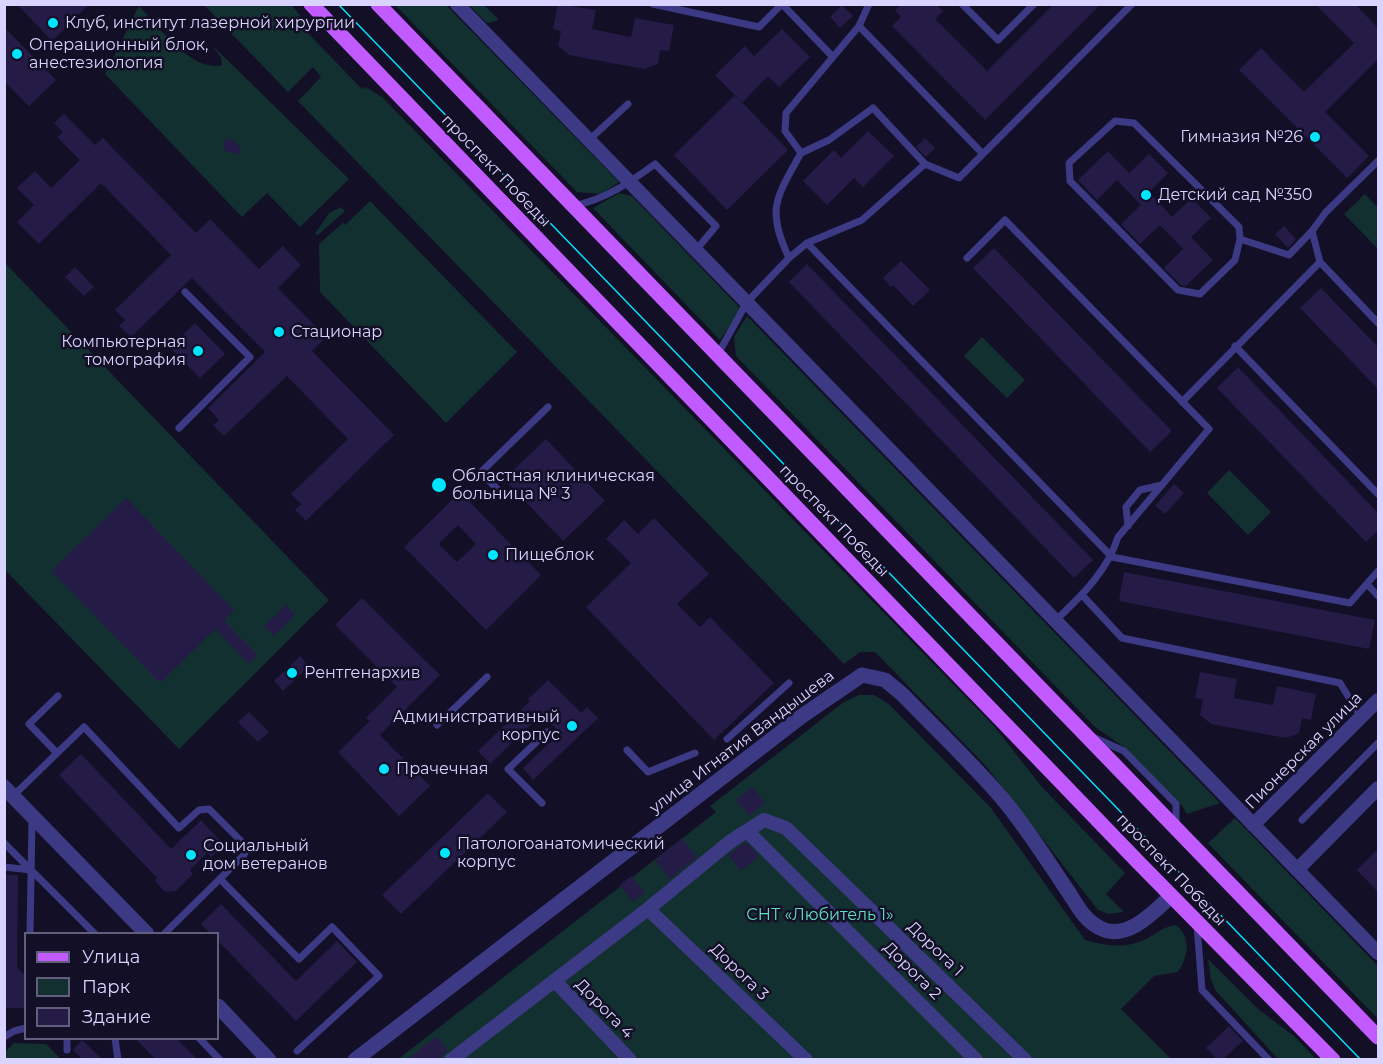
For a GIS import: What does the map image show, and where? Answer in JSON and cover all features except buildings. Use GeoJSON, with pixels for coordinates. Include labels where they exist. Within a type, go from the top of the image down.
{"type":"FeatureCollection","features":[{"type":"Feature","properties":{"kind":"main road","name":"проспект Победы"},"geometry":{"type":"LineString","coordinates":[[311,4],[1196,922],[1333,1059]]}},
{"type":"Feature","properties":{"kind":"main road","name":"проспект Победы"},"geometry":{"type":"LineString","coordinates":[[378,4],[1378,1037]]}},
{"type":"Feature","properties":{"kind":"street"},"geometry":{"type":"LineString","coordinates":[[457,4],[1378,954]]}},
{"type":"Feature","properties":{"kind":"street","name":"улица Игнатия Вандышева"},"geometry":{"type":"LineString","coordinates":[[355,1059],[802,716],[862,675],[874,676],[894,687],[1002,798],[1067,889],[1080,912],[1101,929],[1114,931],[1128,929],[1156,910],[1171,896]]}},
{"type":"Feature","properties":{"kind":"street","name":"Пионерская улица"},"geometry":{"type":"LineString","coordinates":[[1253,825],[1378,700]]}},
{"type":"Feature","properties":{"kind":"street"},"geometry":{"type":"LineString","coordinates":[[1297,870],[1378,788]]}},
{"type":"Feature","properties":{"kind":"street"},"geometry":{"type":"LineString","coordinates":[[9,791],[146,932]]}},
{"type":"Feature","properties":{"kind":"street","name":"Дорога 1"},"geometry":{"type":"LineString","coordinates":[[747,831],[764,820],[786,828],[1025,1059]]}},
{"type":"Feature","properties":{"kind":"street"},"geometry":{"type":"LineString","coordinates":[[455,1058],[747,831]]}},
{"type":"Feature","properties":{"kind":"street","name":"Дорога 2"},"geometry":{"type":"LineString","coordinates":[[747,831],[976,1059]]}},
{"type":"Feature","properties":{"kind":"street","name":"Дорога 3"},"geometry":{"type":"LineString","coordinates":[[648,909],[806,1059]]}},
{"type":"Feature","properties":{"kind":"street","name":"Дорога 4"},"geometry":{"type":"LineString","coordinates":[[555,981],[630,1059]]}},
{"type":"Feature","properties":{"kind":"street"},"geometry":{"type":"LineString","coordinates":[[219,1007],[269,1059]]}},
{"type":"Feature","properties":{"kind":"lane"},"geometry":{"type":"LineString","coordinates":[[653,4],[759,27],[782,4],[833,57]]}},
{"type":"Feature","properties":{"kind":"lane"},"geometry":{"type":"LineString","coordinates":[[801,153],[785,131],[786,113],[860,26],[869,4]]}},
{"type":"Feature","properties":{"kind":"lane"},"geometry":{"type":"LineString","coordinates":[[962,4],[998,40],[1034,4]]}},
{"type":"Feature","properties":{"kind":"lane"},"geometry":{"type":"LineString","coordinates":[[789,258],[778,235],[774,211],[801,153],[829,140],[873,108],[925,164],[959,178],[1132,4]]}},
{"type":"Feature","properties":{"kind":"lane"},"geometry":{"type":"LineString","coordinates":[[860,26],[982,153]]}},
{"type":"Feature","properties":{"kind":"lane"},"geometry":{"type":"LineString","coordinates":[[589,140],[628,104]]}},
{"type":"Feature","properties":{"kind":"lane"},"geometry":{"type":"LineString","coordinates":[[1115,121],[1134,123],[1239,227],[1240,239],[1235,260],[1200,294],[1179,290],[1070,181],[1069,163],[1115,121]]}},
{"type":"Feature","properties":{"kind":"lane"},"geometry":{"type":"LineString","coordinates":[[1240,239],[1289,255],[1326,212],[1378,161]]}},
{"type":"Feature","properties":{"kind":"lane"},"geometry":{"type":"LineString","coordinates":[[573,206],[596,201],[630,183],[654,164],[716,226],[696,250]]}},
{"type":"Feature","properties":{"kind":"lane"},"geometry":{"type":"LineString","coordinates":[[717,355],[747,302],[789,258],[807,243],[862,220],[925,164]]}},
{"type":"Feature","properties":{"kind":"lane"},"geometry":{"type":"LineString","coordinates":[[967,258],[1005,220],[1209,429],[1118,537],[1112,557],[1082,595],[1056,621]]}},
{"type":"Feature","properties":{"kind":"lane"},"geometry":{"type":"LineString","coordinates":[[1312,231],[1320,262],[1378,323]]}},
{"type":"Feature","properties":{"kind":"lane"},"geometry":{"type":"LineString","coordinates":[[807,243],[1112,557],[1350,603],[1378,571]]}},
{"type":"Feature","properties":{"kind":"lane"},"geometry":{"type":"LineString","coordinates":[[1182,402],[1320,262]]}},
{"type":"Feature","properties":{"kind":"lane"},"geometry":{"type":"LineString","coordinates":[[179,428],[250,357],[185,292]]}},
{"type":"Feature","properties":{"kind":"lane"},"geometry":{"type":"LineString","coordinates":[[1235,346],[1378,494]]}},
{"type":"Feature","properties":{"kind":"lane"},"geometry":{"type":"LineString","coordinates":[[491,497],[498,490],[481,472],[548,407]]}},
{"type":"Feature","properties":{"kind":"lane"},"geometry":{"type":"LineString","coordinates":[[1128,526],[1126,507],[1140,490],[1162,485]]}},
{"type":"Feature","properties":{"kind":"lane"},"geometry":{"type":"LineString","coordinates":[[1367,584],[1378,596]]}},
{"type":"Feature","properties":{"kind":"lane"},"geometry":{"type":"LineString","coordinates":[[1082,595],[1122,638],[1340,684],[1361,717]]}},
{"type":"Feature","properties":{"kind":"lane"},"geometry":{"type":"LineString","coordinates":[[437,725],[487,677]]}},
{"type":"Feature","properties":{"kind":"lane"},"geometry":{"type":"LineString","coordinates":[[727,739],[789,683]]}},
{"type":"Feature","properties":{"kind":"lane"},"geometry":{"type":"LineString","coordinates":[[57,753],[29,724],[58,696]]}},
{"type":"Feature","properties":{"kind":"lane"},"geometry":{"type":"LineString","coordinates":[[9,791],[57,753],[84,727],[179,828],[199,810],[209,809],[244,844],[246,850],[220,879],[165,932]]}},
{"type":"Feature","properties":{"kind":"lane"},"geometry":{"type":"LineString","coordinates":[[542,803],[508,769],[546,732]]}},
{"type":"Feature","properties":{"kind":"lane"},"geometry":{"type":"LineString","coordinates":[[1302,820],[1378,743]]}},
{"type":"Feature","properties":{"kind":"lane"},"geometry":{"type":"LineString","coordinates":[[627,750],[648,772],[695,753]]}},
{"type":"Feature","properties":{"kind":"lane"},"geometry":{"type":"LineString","coordinates":[[30,932],[32,816]]}},
{"type":"Feature","properties":{"kind":"lane"},"geometry":{"type":"LineString","coordinates":[[4,843],[94,932]]}},
{"type":"Feature","properties":{"kind":"lane"},"geometry":{"type":"LineString","coordinates":[[4,867],[31,870]]}},
{"type":"Feature","properties":{"kind":"lane"},"geometry":{"type":"LineString","coordinates":[[220,879],[299,958],[332,927],[379,976],[297,1052]]}},
{"type":"Feature","properties":{"kind":"lane"},"geometry":{"type":"LineString","coordinates":[[1196,922],[1202,990],[1269,1059]]}},
{"type":"Feature","properties":{"kind":"lane"},"geometry":{"type":"LineString","coordinates":[[4,1037],[24,1028]]}},
{"type":"Feature","properties":{"kind":"lane"},"geometry":{"type":"LineString","coordinates":[[67,1040],[67,1050]]}},
{"type":"Feature","properties":{"kind":"lane"},"geometry":{"type":"LineString","coordinates":[[115,1040],[118,1059]]}},
{"type":"Feature","properties":{"kind":"lane"},"geometry":{"type":"LineString","coordinates":[[201,1040],[220,1059]]}},
{"type":"Feature","properties":{"kind":"green space"},"geometry":{"type":"Polygon","coordinates":[[[204,5],[292,5],[305,23],[304,29],[362,89],[366,87],[382,97],[993,725],[1042,787],[1125,873],[1106,894],[1124,912],[1109,914],[1098,910],[985,765],[875,652],[860,652],[844,664],[298,101],[321,77],[313,67],[288,92],[204,5]]]}},
{"type":"Feature","properties":{"kind":"green space"},"geometry":{"type":"Polygon","coordinates":[[[395,5],[446,5],[619,182],[601,194],[577,192],[395,5]]]}},
{"type":"Feature","properties":{"kind":"green space"},"geometry":{"type":"Polygon","coordinates":[[[469,5],[484,5],[499,20],[487,23],[469,5]]]}},
{"type":"Feature","properties":{"kind":"green space"},"geometry":{"type":"Polygon","coordinates":[[[139,6],[176,46],[188,55],[211,66],[222,65],[221,58],[213,46],[349,179],[300,227],[267,193],[242,217],[105,74],[139,6]]]}},
{"type":"Feature","properties":{"kind":"green space"},"geometry":{"type":"Polygon","coordinates":[[[619,193],[632,196],[741,309],[720,340],[593,208],[619,193]]]}},
{"type":"Feature","properties":{"kind":"green space"},"geometry":{"type":"Polygon","coordinates":[[[1365,194],[1378,208],[1378,249],[1344,214],[1365,194]]]}},
{"type":"Feature","properties":{"kind":"green space"},"geometry":{"type":"Polygon","coordinates":[[[370,201],[517,352],[446,423],[320,292],[319,244],[343,223],[345,225],[370,201]]]}},
{"type":"Feature","properties":{"kind":"green space"},"geometry":{"type":"Polygon","coordinates":[[[341,207],[345,211],[318,235],[315,234],[329,213],[341,207]]]}},
{"type":"Feature","properties":{"kind":"green space"},"geometry":{"type":"Polygon","coordinates":[[[5,263],[329,600],[179,749],[5,570],[5,263]]]}},
{"type":"Feature","properties":{"kind":"green space"},"geometry":{"type":"Polygon","coordinates":[[[747,316],[1220,803],[1187,814],[1182,806],[1124,747],[1095,727],[736,356],[734,337],[747,316]]]}},
{"type":"Feature","properties":{"kind":"green space"},"geometry":{"type":"Polygon","coordinates":[[[982,337],[1025,380],[1007,398],[964,356],[982,337]]]}},
{"type":"Feature","properties":{"kind":"green space"},"geometry":{"type":"Polygon","coordinates":[[[1229,470],[1271,512],[1248,535],[1207,493],[1229,470]]]}},
{"type":"Feature","properties":{"kind":"green space","name":"СНТ «Любитель 1»"},"geometry":{"type":"Polygon","coordinates":[[[859,695],[874,695],[890,705],[991,808],[1085,940],[1108,945],[1123,945],[1146,939],[1172,926],[1176,925],[1181,930],[1187,948],[1178,972],[1154,976],[1121,1009],[1171,1059],[397,1060],[716,812],[710,806],[844,702],[859,695]]]}},
{"type":"Feature","properties":{"kind":"green space"},"geometry":{"type":"Polygon","coordinates":[[[1235,818],[1378,966],[1378,1019],[1208,843],[1235,818]]]}},
{"type":"Feature","properties":{"kind":"green space"},"geometry":{"type":"Polygon","coordinates":[[[1208,959],[1258,1009],[1294,1036],[1316,1059],[1278,1059],[1216,991],[1211,980],[1208,959]]]}},
{"type":"Feature","properties":{"kind":"green space"},"geometry":{"type":"Polygon","coordinates":[[[14,1043],[46,1044],[61,1059],[5,1059],[5,1052],[14,1043]]]}},
{"type":"Feature","properties":{"kind":"tram line"},"geometry":{"type":"LineString","coordinates":[[338,4],[1361,1060]]}},
{"type":"Feature","properties":{"kind":"place","name":"Клуб, институт лазерной хирургии"},"geometry":{"type":"Point","coordinates":[53,23]}},
{"type":"Feature","properties":{"kind":"place","name":"Операционный блок, анестезиология"},"geometry":{"type":"Point","coordinates":[17,54]}},
{"type":"Feature","properties":{"kind":"place","name":"Гимназия №26"},"geometry":{"type":"Point","coordinates":[1315,137]}},
{"type":"Feature","properties":{"kind":"place","name":"Детский сад №350"},"geometry":{"type":"Point","coordinates":[1146,195]}},
{"type":"Feature","properties":{"kind":"place","name":"Стационар"},"geometry":{"type":"Point","coordinates":[279,332]}},
{"type":"Feature","properties":{"kind":"place","name":"Компьютерная томография"},"geometry":{"type":"Point","coordinates":[198,351]}},
{"type":"Feature","properties":{"kind":"place","name":"Областная клиническая больница № 3"},"geometry":{"type":"Point","coordinates":[439,485]}},
{"type":"Feature","properties":{"kind":"place","name":"Пищеблок"},"geometry":{"type":"Point","coordinates":[493,555]}},
{"type":"Feature","properties":{"kind":"place","name":"Рентгенархив"},"geometry":{"type":"Point","coordinates":[292,673]}},
{"type":"Feature","properties":{"kind":"place","name":"Административный корпус"},"geometry":{"type":"Point","coordinates":[572,726]}},
{"type":"Feature","properties":{"kind":"place","name":"Прачечная"},"geometry":{"type":"Point","coordinates":[384,769]}},
{"type":"Feature","properties":{"kind":"place","name":"Патологоанатомический корпус"},"geometry":{"type":"Point","coordinates":[445,853]}},
{"type":"Feature","properties":{"kind":"place","name":"Социальный дом ветеранов"},"geometry":{"type":"Point","coordinates":[191,855]}}]}
